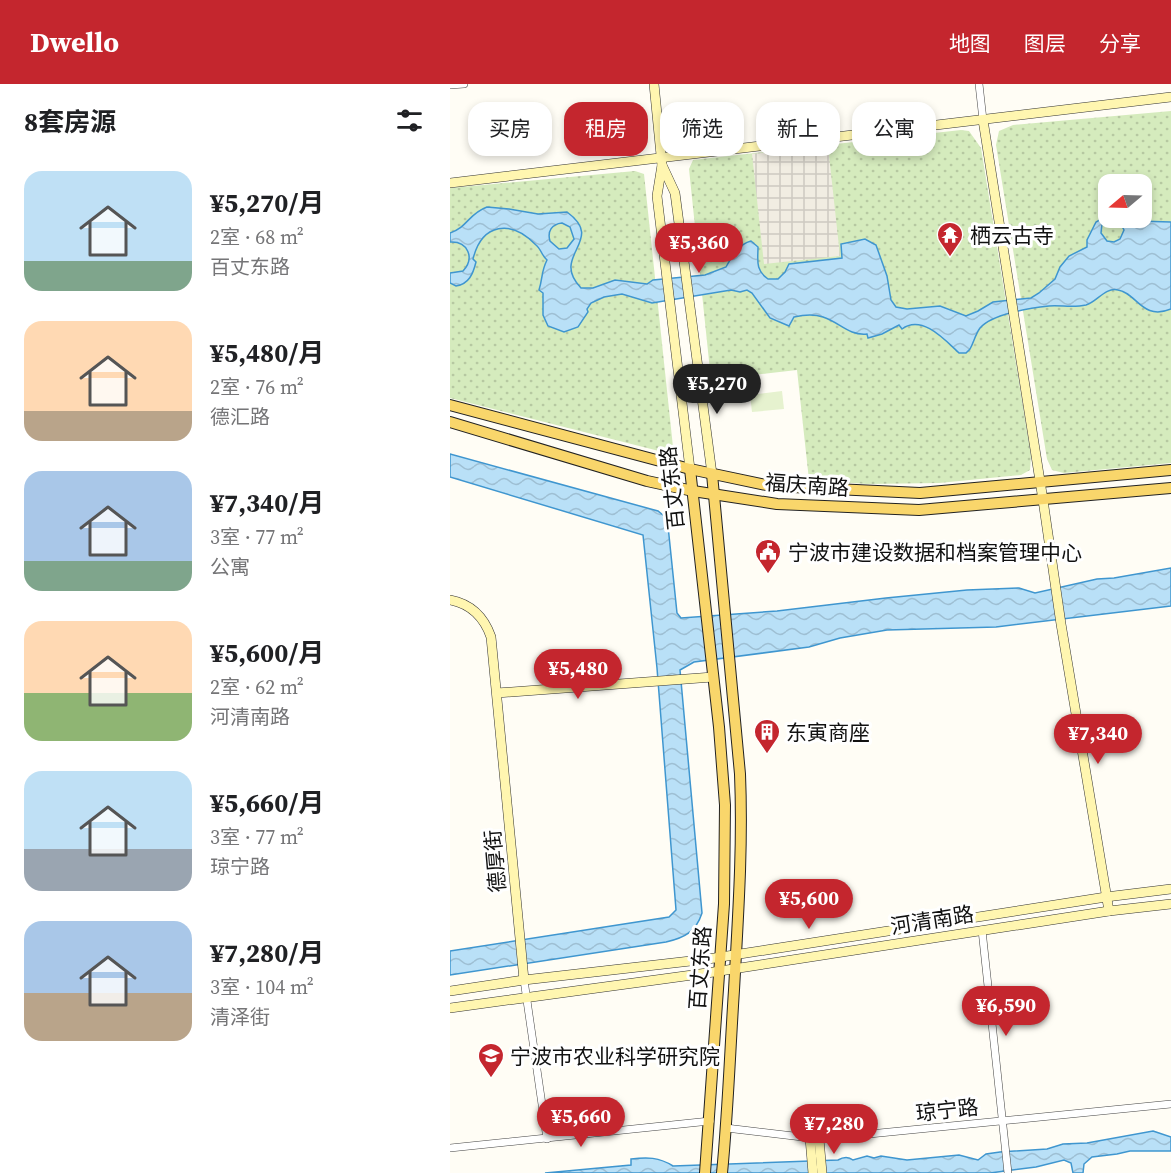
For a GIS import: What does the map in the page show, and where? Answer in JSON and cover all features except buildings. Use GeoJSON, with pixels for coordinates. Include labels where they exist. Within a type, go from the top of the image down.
{"type":"FeatureCollection","features":[{"type":"Feature","properties":{"kind":"main road","name":"福庆南路"},"geometry":{"type":"LineString","coordinates":[[450,405],[690,469],[771,486],[920,494],[1171,470]]}},
{"type":"Feature","properties":{"kind":"main road","name":"福庆南路"},"geometry":{"type":"LineString","coordinates":[[450,422],[647,480],[693,491],[777,504],[919,510],[1171,488]]}},
{"type":"Feature","properties":{"kind":"main road","name":"百丈东路"},"geometry":{"type":"LineString","coordinates":[[690,469],[723,772],[725,814],[724,904],[705,1173]]}},
{"type":"Feature","properties":{"kind":"main road","name":"百丈东路"},"geometry":{"type":"LineString","coordinates":[[712,474],[726,618],[742,851],[722,1173]]}},
{"type":"Feature","properties":{"kind":"street"},"geometry":{"type":"LineString","coordinates":[[450,85],[464,84]]}},
{"type":"Feature","properties":{"kind":"street"},"geometry":{"type":"LineString","coordinates":[[654,84],[662,161]]}},
{"type":"Feature","properties":{"kind":"street"},"geometry":{"type":"LineString","coordinates":[[979,84],[1061,624],[1108,911]]}},
{"type":"Feature","properties":{"kind":"street"},"geometry":{"type":"LineString","coordinates":[[450,183],[662,161],[1171,98]]}},
{"type":"Feature","properties":{"kind":"street","name":"百丈东路"},"geometry":{"type":"LineString","coordinates":[[662,161],[675,194],[712,474]]}},
{"type":"Feature","properties":{"kind":"street","name":"百丈东路"},"geometry":{"type":"LineString","coordinates":[[662,161],[657,195],[690,469]]}},
{"type":"Feature","properties":{"kind":"street","name":"德厚街"},"geometry":{"type":"LineString","coordinates":[[450,600],[476,610],[487,624],[491,637],[524,980],[547,1139]]}},
{"type":"Feature","properties":{"kind":"street"},"geometry":{"type":"LineString","coordinates":[[497,693],[686,677],[713,677]]}},
{"type":"Feature","properties":{"kind":"street","name":"河清南路"},"geometry":{"type":"LineString","coordinates":[[450,991],[736,955],[1106,897],[1171,889]]}},
{"type":"Feature","properties":{"kind":"street","name":"河清南路"},"geometry":{"type":"LineString","coordinates":[[450,1008],[719,971],[1108,911],[1171,904]]}},
{"type":"Feature","properties":{"kind":"street"},"geometry":{"type":"LineString","coordinates":[[982,930],[1008,1173]]}},
{"type":"Feature","properties":{"kind":"street","name":"琼宁路"},"geometry":{"type":"LineString","coordinates":[[726,1128],[814,1138],[1171,1104]]}},
{"type":"Feature","properties":{"kind":"street"},"geometry":{"type":"LineString","coordinates":[[450,1148],[710,1121]]}},
{"type":"Feature","properties":{"kind":"street"},"geometry":{"type":"LineString","coordinates":[[813,1173],[814,1138]]}},
{"type":"Feature","properties":{"kind":"street"},"geometry":{"type":"LineString","coordinates":[[814,1138],[822,1173]]}},
{"type":"Feature","properties":{"kind":"green space"},"geometry":{"type":"Polygon","coordinates":[[[1171,111],[1171,463],[1064,473],[1052,470],[1047,459],[996,145],[999,131],[1013,125],[1171,111]]]}},
{"type":"Feature","properties":{"kind":"green space"},"geometry":{"type":"Polygon","coordinates":[[[969,131],[981,148],[1031,456],[1030,470],[1021,475],[939,483],[867,484],[809,480],[797,370],[711,380],[689,169],[693,160],[756,153],[756,156],[840,156],[840,144],[852,142],[852,156],[936,156],[936,133],[969,131]]]}},
{"type":"Feature","properties":{"kind":"green space"},"geometry":{"type":"Polygon","coordinates":[[[635,171],[644,174],[673,447],[668,453],[450,398],[450,188],[635,171]]]}},
{"type":"Feature","properties":{"kind":"green space"},"geometry":{"type":"Polygon","coordinates":[[[782,391],[784,409],[752,412],[750,395],[782,391]]]}},
{"type":"Feature","properties":{"kind":"shaded area"},"geometry":{"type":"Polygon","coordinates":[[[752,154],[756,154],[756,156],[829,156],[840,256],[764,264],[752,154]]]}},
{"type":"Feature","properties":{"kind":"water"},"geometry":{"type":"Polygon","coordinates":[[[487,207],[538,214],[567,212],[578,222],[582,231],[571,266],[573,276],[581,288],[593,288],[615,280],[647,284],[653,280],[705,275],[726,267],[739,248],[751,241],[758,247],[758,264],[761,272],[768,279],[778,279],[789,264],[842,258],[841,244],[865,239],[876,245],[887,276],[891,300],[896,307],[907,309],[940,306],[966,316],[993,302],[1031,298],[1039,293],[1055,279],[1060,267],[1069,256],[1087,247],[1087,240],[1098,221],[1098,228],[1102,228],[1101,233],[1107,241],[1114,242],[1120,239],[1123,228],[1152,228],[1152,221],[1171,222],[1171,309],[1153,312],[1125,292],[1113,290],[1086,305],[1032,308],[993,319],[980,328],[966,353],[959,353],[933,330],[917,325],[910,325],[902,329],[899,325],[868,338],[867,334],[849,331],[829,319],[816,315],[794,317],[789,326],[770,318],[752,293],[747,290],[740,292],[731,290],[652,303],[622,294],[604,297],[591,303],[578,327],[564,332],[548,326],[543,315],[543,293],[539,290],[547,260],[538,247],[517,231],[498,229],[490,232],[477,247],[473,259],[476,262],[470,278],[456,286],[450,283],[450,273],[463,271],[469,261],[469,256],[468,251],[461,244],[450,242],[450,233],[461,227],[476,213],[487,207]],[[562,223],[553,226],[550,231],[550,241],[559,249],[567,248],[574,239],[570,227],[562,223]]]}},
{"type":"Feature","properties":{"kind":"water"},"geometry":{"type":"Polygon","coordinates":[[[450,454],[658,511],[664,516],[668,526],[677,613],[681,618],[777,611],[967,590],[1019,588],[1035,593],[1097,579],[1171,568],[1171,606],[996,627],[887,630],[840,638],[809,647],[694,662],[680,670],[702,913],[693,929],[684,936],[666,942],[450,975],[450,951],[669,917],[676,910],[657,668],[643,535],[450,477],[450,454]]]}},
{"type":"Feature","properties":{"kind":"water"},"geometry":{"type":"Polygon","coordinates":[[[1153,1131],[1171,1137],[1171,1151],[1130,1151],[1092,1157],[1084,1164],[1083,1173],[1073,1173],[1071,1163],[1064,1160],[1036,1167],[990,1173],[545,1173],[631,1165],[631,1159],[642,1158],[658,1159],[673,1166],[838,1160],[846,1157],[853,1160],[867,1156],[907,1160],[959,1155],[978,1160],[986,1154],[1047,1149],[1063,1144],[1087,1143],[1153,1131]]]}},
{"type":"Feature","properties":{"kind":"place","name":"栖云古寺"},"geometry":{"type":"Point","coordinates":[950,258]}},
{"type":"Feature","properties":{"kind":"place","name":"宁波市建设数据和档案管理中心"},"geometry":{"type":"Point","coordinates":[768,575]}},
{"type":"Feature","properties":{"kind":"place","name":"东寅商座"},"geometry":{"type":"Point","coordinates":[767,755]}},
{"type":"Feature","properties":{"kind":"place","name":"宁波市农业科学研究院"},"geometry":{"type":"Point","coordinates":[491,1079]}}]}
